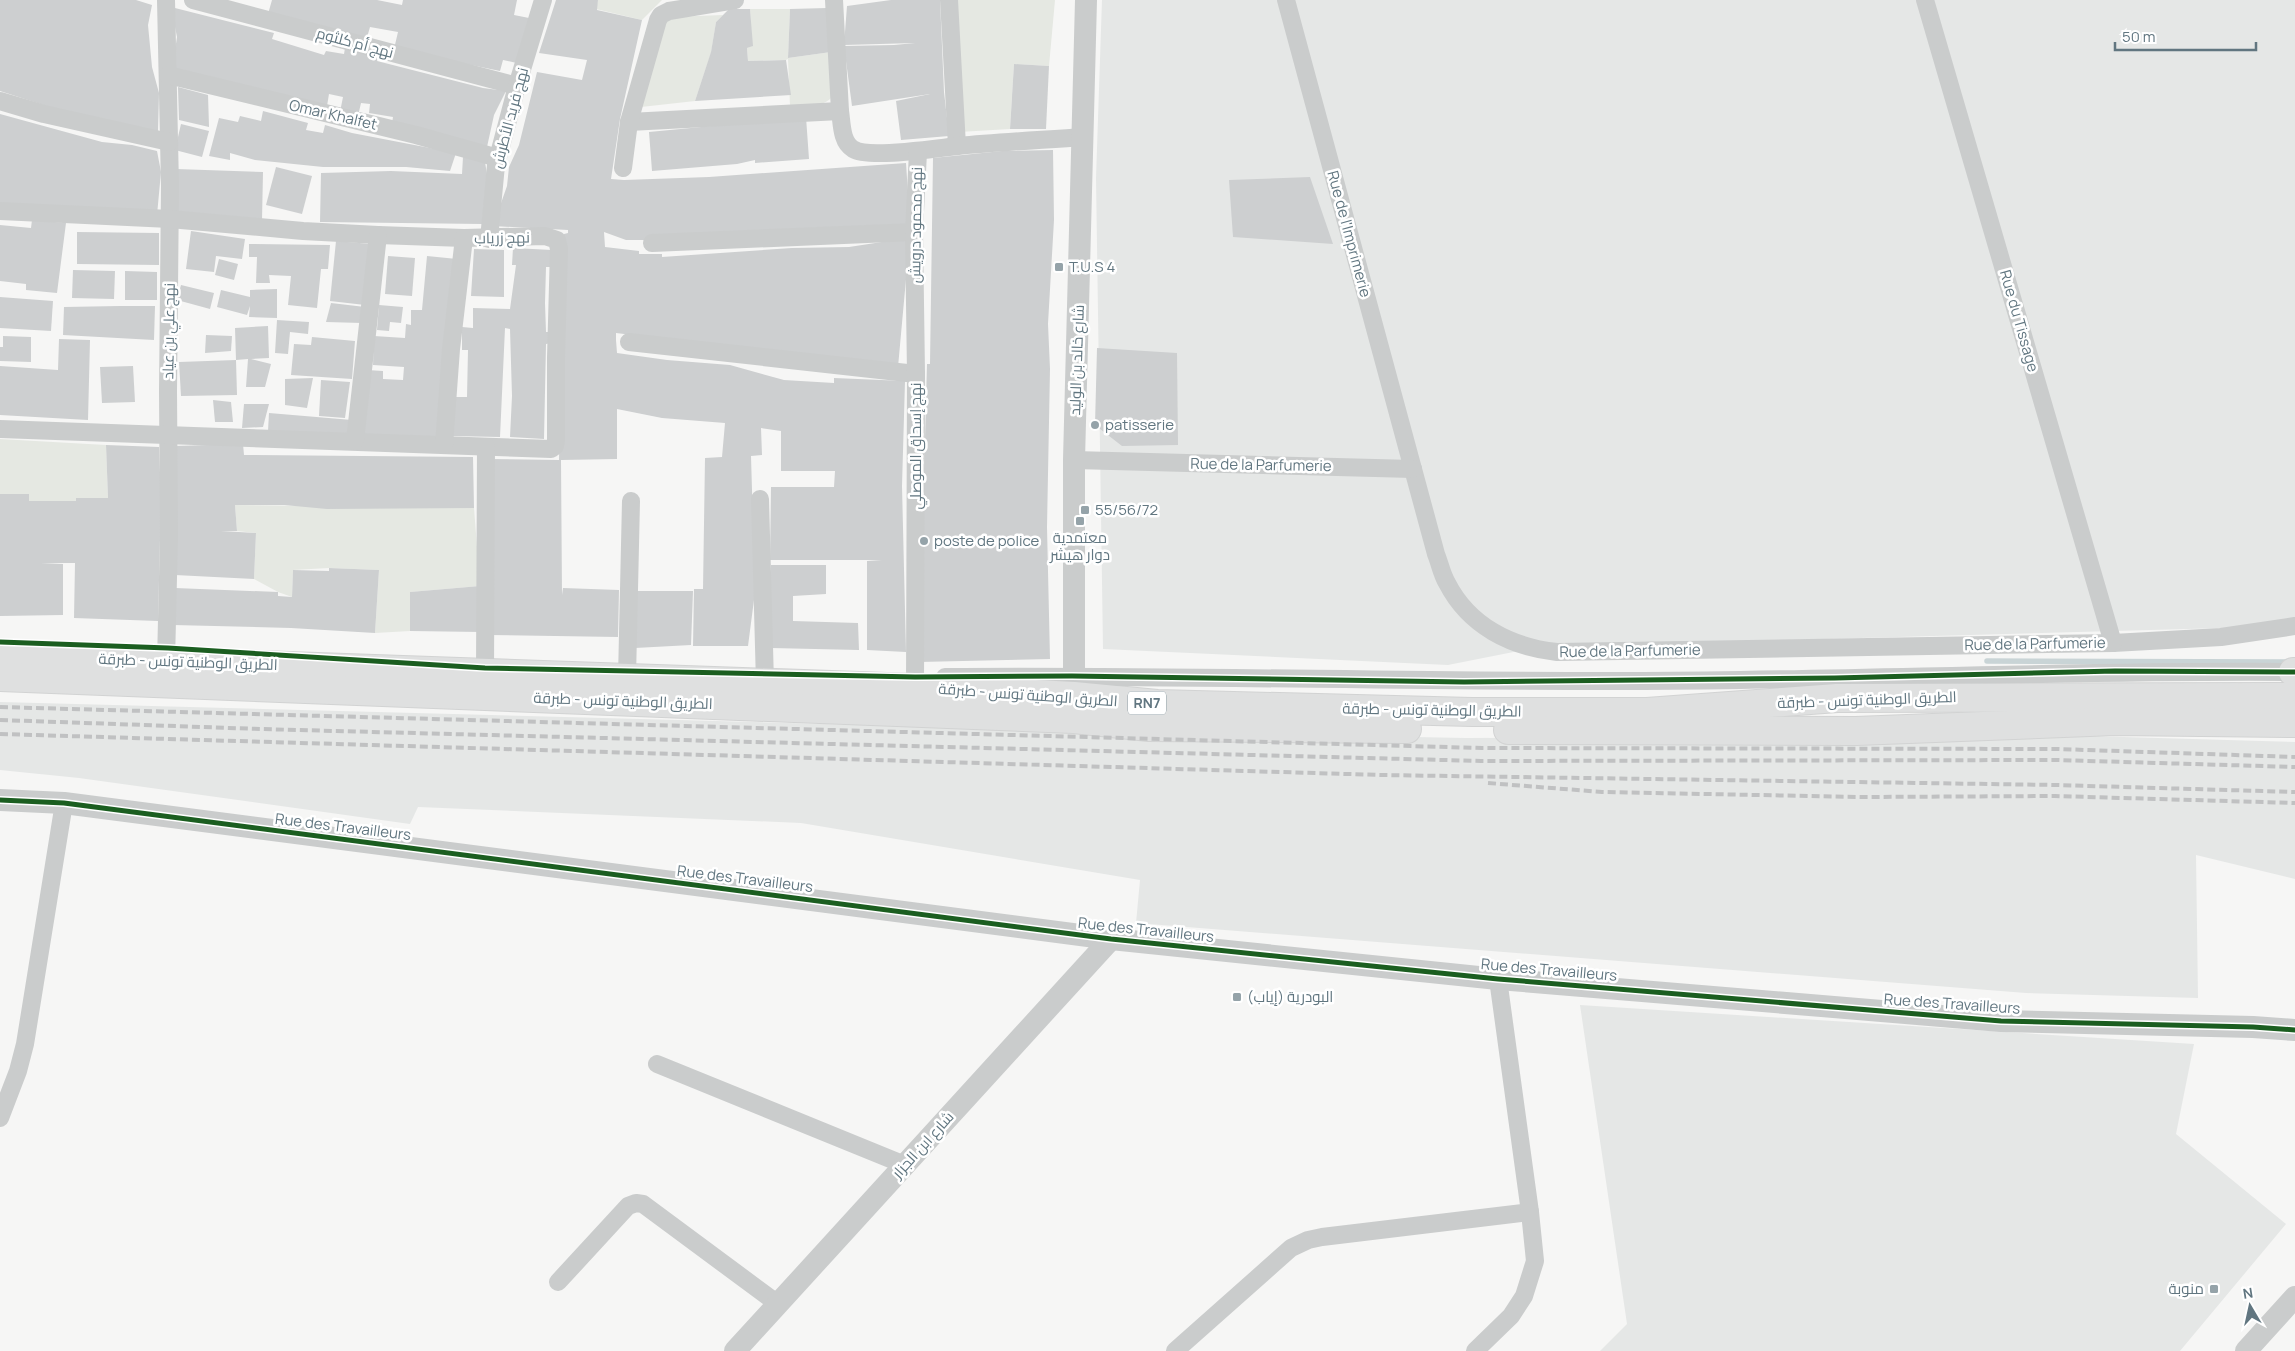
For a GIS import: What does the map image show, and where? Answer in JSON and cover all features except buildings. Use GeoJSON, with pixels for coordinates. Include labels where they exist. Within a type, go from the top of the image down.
{"type":"FeatureCollection","features":[{"type":"Feature","properties":{"kind":"main road","name":"الطريق الوطنية تونس - طبرقة"},"geometry":{"type":"LineString","coordinates":[[0,654],[167,655],[485,671],[915,683],[1157,704],[1472,712],[1647,712],[1837,698],[2294,679]]}},
{"type":"Feature","properties":{"kind":"main road","name":"الطريق الوطنية تونس - طبرقة"},"geometry":{"type":"LineString","coordinates":[[0,677],[1073,697],[1150,727],[1612,732],[1856,731],[2114,721],[2295,723]]}},
{"type":"Feature","properties":{"kind":"street","name":"نهج علي بن عياد"},"geometry":{"type":"LineString","coordinates":[[166,0],[170,219],[167,655]]}},
{"type":"Feature","properties":{"kind":"street","name":"نهج أم كلثوم"},"geometry":{"type":"LineString","coordinates":[[192,0],[517,86]]}},
{"type":"Feature","properties":{"kind":"street","name":"نهج فريد الأطرش"},"geometry":{"type":"LineString","coordinates":[[489,238],[498,158],[543,0]]}},
{"type":"Feature","properties":{"kind":"street"},"geometry":{"type":"LineString","coordinates":[[623,168],[629,122],[655,27],[661,15],[673,10],[735,0]]}},
{"type":"Feature","properties":{"kind":"street"},"geometry":{"type":"LineString","coordinates":[[834,0],[840,111],[844,136],[853,149],[862,152],[918,152]]}},
{"type":"Feature","properties":{"kind":"street"},"geometry":{"type":"LineString","coordinates":[[949,0],[957,146]]}},
{"type":"Feature","properties":{"kind":"street","name":"شارع خالد بن الوليد"},"geometry":{"type":"LineString","coordinates":[[1073,697],[1074,460],[1084,137],[1086,0]]}},
{"type":"Feature","properties":{"kind":"street","name":"Rue de l'Imprimerie"},"geometry":{"type":"LineString","coordinates":[[1286,0],[1413,469]]}},
{"type":"Feature","properties":{"kind":"street","name":"Rue du Tissage"},"geometry":{"type":"LineString","coordinates":[[1925,0],[2113,643]]}},
{"type":"Feature","properties":{"kind":"street","name":"Omar Khalfet"},"geometry":{"type":"LineString","coordinates":[[168,75],[406,132],[498,158]]}},
{"type":"Feature","properties":{"kind":"street"},"geometry":{"type":"LineString","coordinates":[[0,101],[62,118],[169,142]]}},
{"type":"Feature","properties":{"kind":"street"},"geometry":{"type":"LineString","coordinates":[[629,122],[840,111]]}},
{"type":"Feature","properties":{"kind":"street","name":"نهج محمود درويش"},"geometry":{"type":"LineString","coordinates":[[916,374],[914,232],[918,152],[957,146],[1084,137]]}},
{"type":"Feature","properties":{"kind":"street","name":"نهج زرياب"},"geometry":{"type":"LineString","coordinates":[[0,211],[170,219],[303,232],[464,238],[545,236],[555,239],[558,242],[556,440],[553,448],[547,450],[486,447]]}},
{"type":"Feature","properties":{"kind":"street"},"geometry":{"type":"LineString","coordinates":[[652,243],[914,232]]}},
{"type":"Feature","properties":{"kind":"street"},"geometry":{"type":"LineString","coordinates":[[355,441],[378,235]]}},
{"type":"Feature","properties":{"kind":"street"},"geometry":{"type":"LineString","coordinates":[[444,445],[451,349],[464,238]]}},
{"type":"Feature","properties":{"kind":"street","name":"نهج إسحاق الموصلي"},"geometry":{"type":"LineString","coordinates":[[629,342],[916,374],[915,683]]}},
{"type":"Feature","properties":{"kind":"street"},"geometry":{"type":"LineString","coordinates":[[0,429],[486,447],[485,671]]}},
{"type":"Feature","properties":{"kind":"street","name":"Rue de la Parfumerie"},"geometry":{"type":"LineString","coordinates":[[1074,460],[1413,469],[1436,554],[1446,582],[1456,600],[1478,621],[1507,640],[1523,646],[1557,652],[2113,643],[2221,638],[2295,626]]}},
{"type":"Feature","properties":{"kind":"street"},"geometry":{"type":"LineString","coordinates":[[760,499],[765,678]]}},
{"type":"Feature","properties":{"kind":"street"},"geometry":{"type":"LineString","coordinates":[[627,675],[631,501]]}},
{"type":"Feature","properties":{"kind":"street"},"geometry":{"type":"LineString","coordinates":[[0,642],[167,655]]}},
{"type":"Feature","properties":{"kind":"street","name":"Rue des Travailleurs"},"geometry":{"type":"LineString","coordinates":[[0,800],[64,803],[1111,939],[1498,979],[2000,1021],[2253,1027],[2295,1030]]}},
{"type":"Feature","properties":{"kind":"street"},"geometry":{"type":"LineString","coordinates":[[0,1118],[18,1071],[25,1044],[64,803]]}},
{"type":"Feature","properties":{"kind":"street","name":"شارع ابن الجزار"},"geometry":{"type":"LineString","coordinates":[[735,1351],[1111,939]]}},
{"type":"Feature","properties":{"kind":"street"},"geometry":{"type":"LineString","coordinates":[[1475,1351],[1511,1316],[1524,1296],[1535,1261],[1498,979]]}},
{"type":"Feature","properties":{"kind":"street","name":"Rue des Travailleurs"},"geometry":{"type":"LineString","coordinates":[[2253,1027],[2295,1019]]}},
{"type":"Feature","properties":{"kind":"street"},"geometry":{"type":"LineString","coordinates":[[657,1064],[905,1166]]}},
{"type":"Feature","properties":{"kind":"street"},"geometry":{"type":"LineString","coordinates":[[558,1282],[628,1206],[636,1203],[643,1204],[778,1304]]}},
{"type":"Feature","properties":{"kind":"street"},"geometry":{"type":"LineString","coordinates":[[1175,1351],[1291,1248],[1308,1240],[1530,1212]]}},
{"type":"Feature","properties":{"kind":"street"},"geometry":{"type":"LineString","coordinates":[[2246,1351],[2295,1297]]}},
{"type":"Feature","properties":{"kind":"shaded area"},"geometry":{"type":"Polygon","coordinates":[[[598,0],[662,0],[642,20],[596,9],[598,0]]]}},
{"type":"Feature","properties":{"kind":"shaded area"},"geometry":{"type":"Polygon","coordinates":[[[955,0],[1055,0],[1049,66],[1014,64],[1010,129],[959,132],[955,0]]]}},
{"type":"Feature","properties":{"kind":"shaded area"},"geometry":{"type":"Polygon","coordinates":[[[1102,0],[2295,0],[2295,626],[1539,647],[1448,665],[1103,649],[1096,178],[1102,0]]]}},
{"type":"Feature","properties":{"kind":"shaded area"},"geometry":{"type":"Polygon","coordinates":[[[750,9],[790,9],[788,58],[831,52],[832,97],[828,101],[818,105],[790,106],[788,59],[748,61],[747,48],[752,46],[750,9]]]}},
{"type":"Feature","properties":{"kind":"shaded area"},"geometry":{"type":"Polygon","coordinates":[[[723,15],[716,22],[711,53],[695,101],[641,107],[651,53],[669,17],[723,15]]]}},
{"type":"Feature","properties":{"kind":"shaded area"},"geometry":{"type":"Polygon","coordinates":[[[0,439],[106,445],[108,498],[76,498],[76,501],[29,501],[29,494],[0,494],[0,439]]]}},
{"type":"Feature","properties":{"kind":"shaded area"},"geometry":{"type":"Polygon","coordinates":[[[235,505],[474,508],[480,586],[410,592],[410,631],[375,633],[379,570],[329,568],[293,570],[292,597],[278,592],[254,579],[256,533],[237,531],[235,505]]]}},
{"type":"Feature","properties":{"kind":"shaded area"},"geometry":{"type":"Polygon","coordinates":[[[0,702],[1050,730],[1466,738],[2054,735],[2295,742],[2295,879],[2196,855],[2198,998],[2026,993],[1136,923],[1140,880],[801,823],[418,807],[410,824],[79,778],[0,770],[0,702]]]}},
{"type":"Feature","properties":{"kind":"shaded area"},"geometry":{"type":"Polygon","coordinates":[[[1580,1005],[2194,1044],[2176,1134],[2286,1224],[2180,1351],[1600,1351],[1627,1324],[1580,1005]]]}},
{"type":"Feature","properties":{"kind":"waterway"},"geometry":{"type":"LineString","coordinates":[[1987,661],[2290,662]]}},
{"type":"Feature","properties":{"kind":"railway"},"geometry":{"type":"LineString","coordinates":[[0,707],[1482,748],[2057,749],[2295,757]]}},
{"type":"Feature","properties":{"kind":"railway"},"geometry":{"type":"LineString","coordinates":[[0,720],[260,729],[1481,761],[2056,760],[2295,767]]}},
{"type":"Feature","properties":{"kind":"railway"},"geometry":{"type":"LineString","coordinates":[[0,734],[1381,775],[2056,785],[2295,792]]}},
{"type":"Feature","properties":{"kind":"railway"},"geometry":{"type":"LineString","coordinates":[[1488,783],[1602,792],[1861,797],[2055,796],[2295,803]]}},
{"type":"Feature","properties":{"kind":"cycle path"},"geometry":{"type":"LineString","coordinates":[[0,642],[168,648],[485,668],[915,677],[1072,676],[1464,682],[1835,678],[2115,671],[2295,672]]}},
{"type":"Feature","properties":{"kind":"cycle path"},"geometry":{"type":"LineString","coordinates":[[0,800],[64,803],[1111,939],[1498,979],[2001,1021],[2253,1027],[2295,1030]]}},
{"type":"Feature","properties":{"kind":"place","name":"T.U.S 4"},"geometry":{"type":"Point","coordinates":[1059,267]}},
{"type":"Feature","properties":{"kind":"place","name":"patisserie"},"geometry":{"type":"Point","coordinates":[1095,425]}},
{"type":"Feature","properties":{"kind":"place","name":"55/56/72"},"geometry":{"type":"Point","coordinates":[1085,510]}},
{"type":"Feature","properties":{"kind":"place","name":"معتمدية دوار هيشر"},"geometry":{"type":"Point","coordinates":[1080,521]}},
{"type":"Feature","properties":{"kind":"place","name":"poste de police"},"geometry":{"type":"Point","coordinates":[924,541]}},
{"type":"Feature","properties":{"kind":"place","name":"البودرية (إياب)"},"geometry":{"type":"Point","coordinates":[1237,997]}},
{"type":"Feature","properties":{"kind":"place","name":"منوبة"},"geometry":{"type":"Point","coordinates":[2214,1289]}}]}
